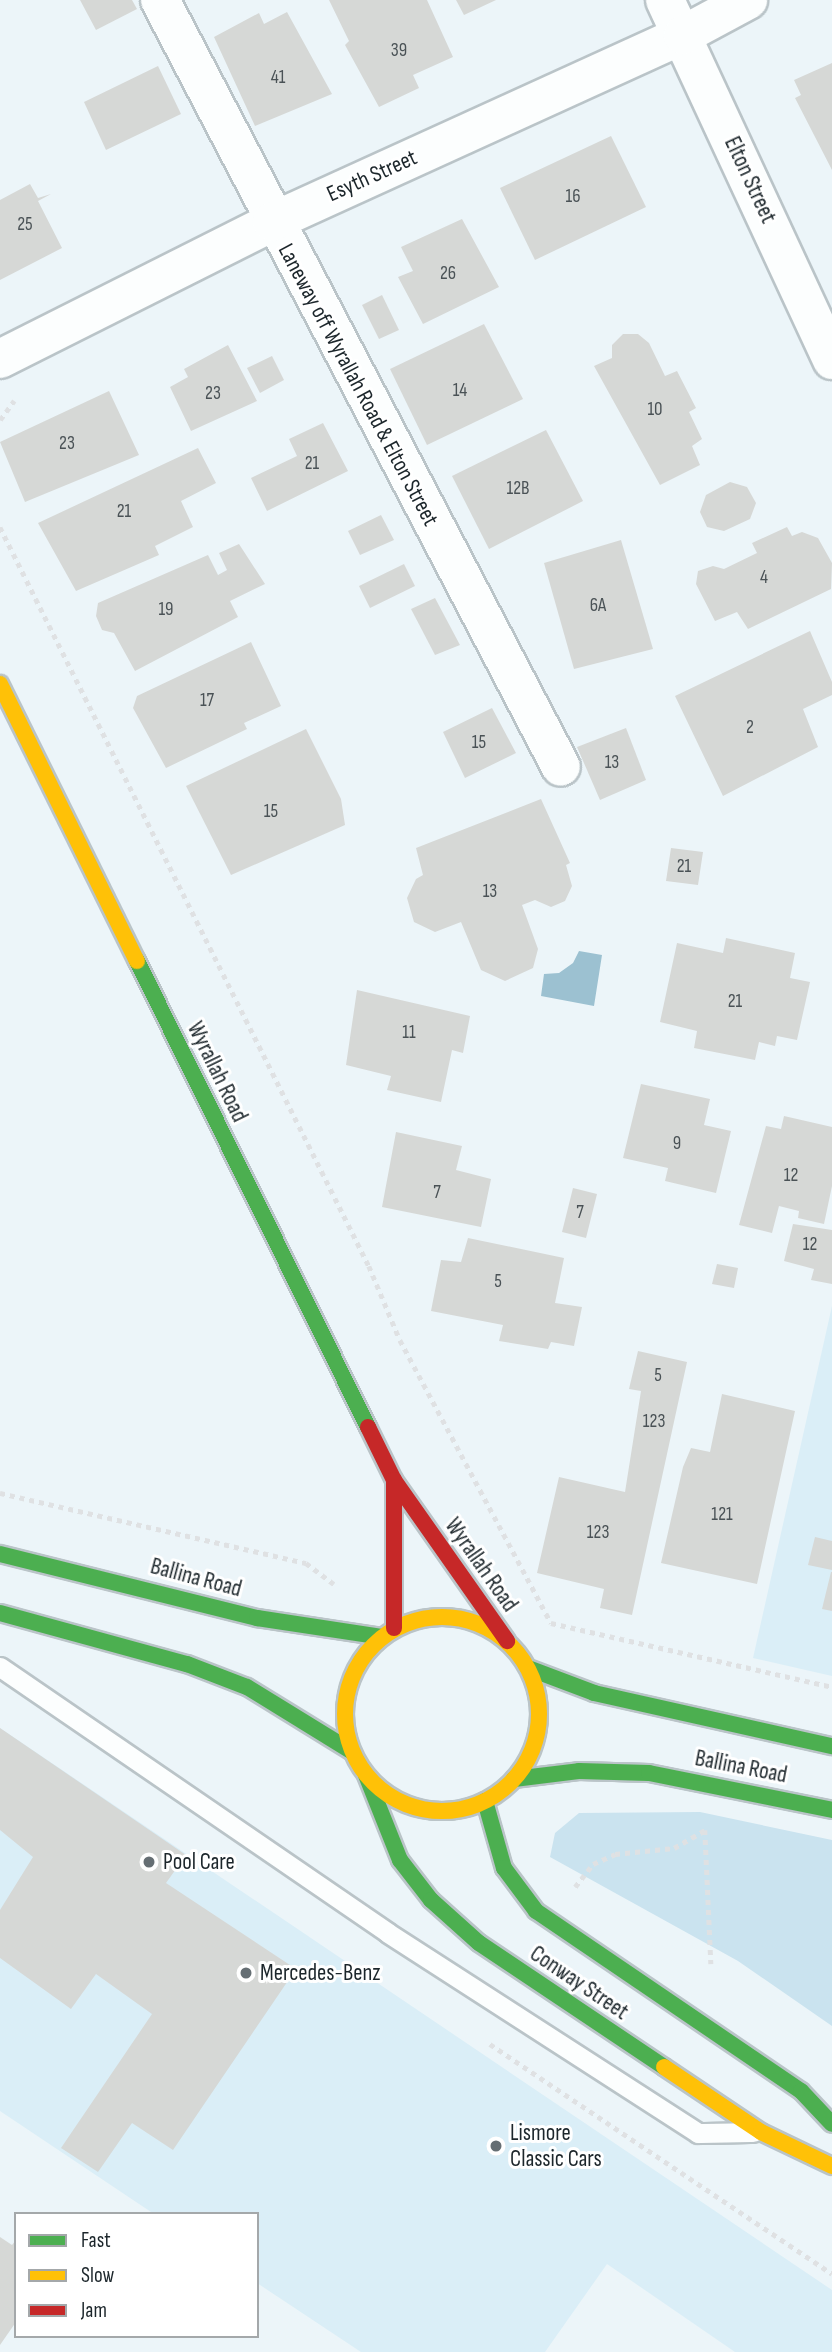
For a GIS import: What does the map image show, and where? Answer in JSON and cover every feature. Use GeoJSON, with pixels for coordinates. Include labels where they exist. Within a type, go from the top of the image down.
{"type":"FeatureCollection","features":[{"type":"Feature","properties":{"kind":"main road","name":"Wyrallah Road"},"geometry":{"type":"LineString","coordinates":[[0,684],[394,1480],[507,1641]]}},
{"type":"Feature","properties":{"kind":"main road","name":"Wyrallah Road"},"geometry":{"type":"LineString","coordinates":[[388,1632],[394,1480]]}},
{"type":"Feature","properties":{"kind":"main road","name":"Ballina Road"},"geometry":{"type":"LineString","coordinates":[[0,1554],[257,1618],[388,1632]]}},
{"type":"Feature","properties":{"kind":"main road"},"geometry":{"type":"LineString","coordinates":[[0,1613],[187,1664],[247,1687],[351,1751]]}},
{"type":"Feature","properties":{"kind":"main road"},"geometry":{"type":"LineString","coordinates":[[461,1618],[507,1641],[528,1668],[538,1702],[537,1738],[514,1779],[485,1801],[458,1810],[430,1810],[402,1803],[366,1775],[351,1751],[344,1720],[345,1697],[365,1654],[388,1632],[414,1620],[461,1618]]}},
{"type":"Feature","properties":{"kind":"main road","name":"Ballina Road"},"geometry":{"type":"LineString","coordinates":[[528,1668],[594,1693],[832,1746]]}},
{"type":"Feature","properties":{"kind":"main road","name":"Ballina Road"},"geometry":{"type":"LineString","coordinates":[[514,1779],[579,1771],[649,1773],[832,1810]]}},
{"type":"Feature","properties":{"kind":"main road","name":"Conway Street"},"geometry":{"type":"LineString","coordinates":[[366,1775],[400,1860],[431,1900],[479,1943],[761,2132],[832,2165]]}},
{"type":"Feature","properties":{"kind":"main road","name":"Conway Street"},"geometry":{"type":"LineString","coordinates":[[485,1801],[504,1868],[536,1911],[800,2091],[832,2124]]}},
{"type":"Feature","properties":{"kind":"street","name":"Laneway off Wyrallah Road & Elton Street"},"geometry":{"type":"LineString","coordinates":[[160,0],[272,222],[561,767]]}},
{"type":"Feature","properties":{"kind":"street","name":"Elton Street"},"geometry":{"type":"LineString","coordinates":[[665,0],[832,360]]}},
{"type":"Feature","properties":{"kind":"street","name":"Esyth Street"},"geometry":{"type":"LineString","coordinates":[[0,359],[272,222],[683,35],[748,0]]}},
{"type":"Feature","properties":{"kind":"lane"},"geometry":{"type":"LineString","coordinates":[[0,1667],[388,1933],[698,2133],[761,2132]]}},
{"type":"Feature","properties":{"kind":"path"},"geometry":{"type":"LineString","coordinates":[[0,527],[369,1266],[400,1340],[551,1623],[832,1687]]}},
{"type":"Feature","properties":{"kind":"path"},"geometry":{"type":"LineString","coordinates":[[0,1493],[306,1563],[339,1587]]}},
{"type":"Feature","properties":{"kind":"path"},"geometry":{"type":"LineString","coordinates":[[572,1890],[593,1864],[615,1854],[674,1848],[705,1830],[712,1964]]}},
{"type":"Feature","properties":{"kind":"shaded area"},"geometry":{"type":"Polygon","coordinates":[[[579,951],[602,955],[594,1006],[541,996],[544,974],[559,973],[573,963],[579,951]]]}},
{"type":"Feature","properties":{"kind":"shaded area"},"geometry":{"type":"Polygon","coordinates":[[[832,1306],[832,1676],[753,1658],[832,1306]]]}},
{"type":"Feature","properties":{"kind":"shaded area"},"geometry":{"type":"Polygon","coordinates":[[[0,1728],[832,2290],[832,2352],[735,2352],[607,2264],[545,2352],[361,2352],[259,2284],[259,2212],[151,2212],[0,2111],[0,1728]]]}},
{"type":"Feature","properties":{"kind":"shaded area"},"geometry":{"type":"Polygon","coordinates":[[[700,1812],[832,1840],[832,2026],[738,1961],[550,1857],[555,1833],[579,1813],[700,1812]]]}},
{"type":"Feature","properties":{"kind":"building"},"geometry":{"type":"Polygon","coordinates":[[[80,0],[132,0],[137,9],[96,30],[80,0]]]}},
{"type":"Feature","properties":{"kind":"building"},"geometry":{"type":"Polygon","coordinates":[[[329,0],[427,0],[453,57],[413,75],[419,88],[379,107],[345,45],[349,41],[329,0]]]}},
{"type":"Feature","properties":{"kind":"building"},"geometry":{"type":"Polygon","coordinates":[[[456,0],[496,0],[464,15],[456,0]]]}},
{"type":"Feature","properties":{"kind":"building"},"geometry":{"type":"Polygon","coordinates":[[[287,12],[332,94],[255,126],[214,37],[259,13],[264,24],[287,12]]]}},
{"type":"Feature","properties":{"kind":"building"},"geometry":{"type":"Polygon","coordinates":[[[832,63],[832,170],[795,98],[801,95],[794,80],[832,63]]]}},
{"type":"Feature","properties":{"kind":"building"},"geometry":{"type":"Polygon","coordinates":[[[158,66],[181,114],[106,150],[84,102],[158,66]]]}},
{"type":"Feature","properties":{"kind":"building"},"geometry":{"type":"Polygon","coordinates":[[[611,136],[646,207],[535,260],[500,188],[611,136]]]}},
{"type":"Feature","properties":{"kind":"building"},"geometry":{"type":"Polygon","coordinates":[[[30,184],[38,198],[51,194],[38,201],[62,248],[0,280],[0,200],[30,184]]]}},
{"type":"Feature","properties":{"kind":"building"},"geometry":{"type":"Polygon","coordinates":[[[462,219],[499,287],[423,324],[398,277],[413,271],[401,247],[462,219]]]}},
{"type":"Feature","properties":{"kind":"building"},"geometry":{"type":"Polygon","coordinates":[[[382,295],[399,330],[379,339],[362,305],[382,295]]]}},
{"type":"Feature","properties":{"kind":"building"},"geometry":{"type":"Polygon","coordinates":[[[484,324],[523,399],[427,445],[390,369],[484,324]]]}},
{"type":"Feature","properties":{"kind":"building"},"geometry":{"type":"Polygon","coordinates":[[[623,334],[638,334],[649,343],[665,376],[677,371],[696,408],[689,412],[702,439],[692,446],[700,465],[660,485],[594,366],[612,358],[612,345],[623,334]]]}},
{"type":"Feature","properties":{"kind":"building"},"geometry":{"type":"Polygon","coordinates":[[[228,345],[257,401],[191,431],[170,387],[188,377],[184,369],[228,345]]]}},
{"type":"Feature","properties":{"kind":"building"},"geometry":{"type":"Polygon","coordinates":[[[272,356],[284,380],[260,393],[247,368],[272,356]]]}},
{"type":"Feature","properties":{"kind":"building"},"geometry":{"type":"Polygon","coordinates":[[[109,391],[139,455],[25,502],[0,442],[109,391]]]}},
{"type":"Feature","properties":{"kind":"building"},"geometry":{"type":"Polygon","coordinates":[[[323,423],[348,471],[267,511],[251,478],[297,456],[289,439],[323,423]]]}},
{"type":"Feature","properties":{"kind":"building"},"geometry":{"type":"Polygon","coordinates":[[[546,430],[583,501],[489,549],[452,476],[546,430]]]}},
{"type":"Feature","properties":{"kind":"building"},"geometry":{"type":"Polygon","coordinates":[[[198,448],[216,483],[181,501],[193,527],[155,546],[159,555],[76,591],[38,523],[198,448]]]}},
{"type":"Feature","properties":{"kind":"building"},"geometry":{"type":"Polygon","coordinates":[[[730,482],[747,487],[756,503],[750,519],[724,531],[707,527],[700,512],[706,495],[730,482]]]}},
{"type":"Feature","properties":{"kind":"building"},"geometry":{"type":"Polygon","coordinates":[[[381,515],[394,540],[360,555],[348,531],[381,515]]]}},
{"type":"Feature","properties":{"kind":"building"},"geometry":{"type":"Polygon","coordinates":[[[787,527],[792,536],[802,532],[818,538],[832,563],[831,589],[748,629],[737,612],[715,621],[696,584],[698,571],[713,566],[724,569],[757,553],[752,543],[787,527]]]}},
{"type":"Feature","properties":{"kind":"building"},"geometry":{"type":"Polygon","coordinates":[[[621,540],[653,649],[574,669],[544,563],[621,540]]]}},
{"type":"Feature","properties":{"kind":"building"},"geometry":{"type":"Polygon","coordinates":[[[239,544],[265,584],[230,601],[238,617],[135,671],[114,633],[102,630],[96,616],[98,603],[208,555],[218,575],[227,570],[219,553],[239,544]]]}},
{"type":"Feature","properties":{"kind":"building"},"geometry":{"type":"Polygon","coordinates":[[[404,564],[415,586],[370,608],[359,586],[404,564]]]}},
{"type":"Feature","properties":{"kind":"building"},"geometry":{"type":"Polygon","coordinates":[[[435,598],[460,645],[435,655],[411,609],[435,598]]]}},
{"type":"Feature","properties":{"kind":"building"},"geometry":{"type":"Polygon","coordinates":[[[810,631],[832,682],[832,695],[803,709],[818,747],[723,796],[675,696],[810,631]]]}},
{"type":"Feature","properties":{"kind":"building"},"geometry":{"type":"Polygon","coordinates":[[[251,642],[281,706],[244,723],[247,729],[166,768],[133,708],[137,696],[251,642]]]}},
{"type":"Feature","properties":{"kind":"building"},"geometry":{"type":"Polygon","coordinates":[[[492,708],[516,753],[465,778],[443,732],[492,708]]]}},
{"type":"Feature","properties":{"kind":"building"},"geometry":{"type":"Polygon","coordinates":[[[626,728],[646,780],[600,800],[577,747],[626,728]]]}},
{"type":"Feature","properties":{"kind":"building"},"geometry":{"type":"Polygon","coordinates":[[[306,729],[341,799],[345,825],[231,875],[186,786],[306,729]]]}},
{"type":"Feature","properties":{"kind":"building"},"geometry":{"type":"Polygon","coordinates":[[[541,799],[570,863],[566,865],[572,886],[565,901],[551,907],[535,900],[522,905],[538,949],[533,968],[505,981],[481,970],[461,922],[435,932],[414,922],[407,898],[416,879],[423,875],[416,848],[541,799]]]}},
{"type":"Feature","properties":{"kind":"building"},"geometry":{"type":"Polygon","coordinates":[[[671,848],[703,852],[698,885],[666,881],[671,848]]]}},
{"type":"Feature","properties":{"kind":"building"},"geometry":{"type":"Polygon","coordinates":[[[726,938],[795,953],[790,978],[810,982],[797,1040],[777,1036],[775,1046],[759,1042],[755,1060],[694,1048],[697,1031],[660,1022],[677,943],[723,953],[726,938]]]}},
{"type":"Feature","properties":{"kind":"building"},"geometry":{"type":"Polygon","coordinates":[[[357,990],[470,1016],[463,1053],[452,1050],[441,1102],[387,1090],[391,1076],[346,1065],[357,990]]]}},
{"type":"Feature","properties":{"kind":"building"},"geometry":{"type":"Polygon","coordinates":[[[641,1084],[710,1099],[704,1125],[731,1131],[716,1193],[665,1181],[668,1168],[623,1158],[641,1084]]]}},
{"type":"Feature","properties":{"kind":"building"},"geometry":{"type":"Polygon","coordinates":[[[784,1116],[832,1127],[832,1186],[824,1224],[798,1218],[799,1211],[779,1206],[772,1233],[739,1225],[766,1126],[781,1129],[784,1116]]]}},
{"type":"Feature","properties":{"kind":"building"},"geometry":{"type":"Polygon","coordinates":[[[396,1132],[462,1146],[456,1170],[491,1179],[481,1227],[382,1207],[396,1132]]]}},
{"type":"Feature","properties":{"kind":"building"},"geometry":{"type":"Polygon","coordinates":[[[573,1188],[597,1194],[586,1238],[562,1232],[573,1188]]]}},
{"type":"Feature","properties":{"kind":"building"},"geometry":{"type":"Polygon","coordinates":[[[793,1224],[832,1230],[832,1284],[811,1280],[814,1269],[784,1261],[793,1224]]]}},
{"type":"Feature","properties":{"kind":"building"},"geometry":{"type":"Polygon","coordinates":[[[468,1238],[564,1258],[555,1303],[582,1307],[574,1346],[551,1342],[548,1349],[499,1341],[503,1325],[431,1311],[441,1260],[461,1262],[468,1238]]]}},
{"type":"Feature","properties":{"kind":"building"},"geometry":{"type":"Polygon","coordinates":[[[717,1264],[738,1268],[734,1288],[712,1284],[717,1264]]]}},
{"type":"Feature","properties":{"kind":"building"},"geometry":{"type":"Polygon","coordinates":[[[638,1351],[687,1362],[632,1615],[600,1608],[604,1589],[537,1573],[559,1477],[625,1492],[641,1391],[629,1389],[638,1351]]]}},
{"type":"Feature","properties":{"kind":"building"},"geometry":{"type":"Polygon","coordinates":[[[722,1394],[795,1411],[757,1584],[661,1563],[683,1467],[691,1448],[710,1452],[722,1394]]]}},
{"type":"Feature","properties":{"kind":"building"},"geometry":{"type":"Polygon","coordinates":[[[815,1537],[832,1541],[832,1570],[808,1565],[815,1537]]]}},
{"type":"Feature","properties":{"kind":"building"},"geometry":{"type":"Polygon","coordinates":[[[832,1572],[832,1611],[822,1609],[832,1572]]]}},
{"type":"Feature","properties":{"kind":"building"},"geometry":{"type":"Polygon","coordinates":[[[0,1728],[186,1855],[166,1883],[296,1969],[173,2150],[132,2123],[98,2172],[61,2148],[152,2014],[96,1974],[71,2009],[0,1958],[0,1910],[33,1857],[0,1830],[0,1728]]]}},
{"type":"Feature","properties":{"kind":"building"},"geometry":{"type":"Polygon","coordinates":[[[0,2237],[12,2245],[14,2242],[14,2325],[0,2345],[0,2237]]]}},
{"type":"Feature","properties":{"kind":"traffic: fast"},"geometry":{"type":"LineString","coordinates":[[137,961],[368,1427]]}},
{"type":"Feature","properties":{"kind":"traffic: fast"},"geometry":{"type":"LineString","coordinates":[[0,1554],[257,1618],[382,1637]]}},
{"type":"Feature","properties":{"kind":"traffic: fast"},"geometry":{"type":"LineString","coordinates":[[0,1613],[187,1664],[247,1687],[351,1751]]}},
{"type":"Feature","properties":{"kind":"traffic: fast"},"geometry":{"type":"LineString","coordinates":[[528,1668],[594,1693],[832,1746]]}},
{"type":"Feature","properties":{"kind":"traffic: fast"},"geometry":{"type":"LineString","coordinates":[[514,1779],[579,1771],[649,1773],[832,1810]]}},
{"type":"Feature","properties":{"kind":"traffic: fast"},"geometry":{"type":"LineString","coordinates":[[366,1775],[400,1860],[431,1900],[479,1943],[664,2067]]}},
{"type":"Feature","properties":{"kind":"traffic: fast"},"geometry":{"type":"LineString","coordinates":[[485,1801],[504,1868],[536,1911],[801,2091],[832,2124]]}},
{"type":"Feature","properties":{"kind":"traffic: slow"},"geometry":{"type":"LineString","coordinates":[[0,684],[137,961]]}},
{"type":"Feature","properties":{"kind":"traffic: slow"},"geometry":{"type":"LineString","coordinates":[[442,1617],[479,1624],[511,1645],[532,1677],[539,1714],[532,1751],[511,1783],[479,1804],[442,1811],[405,1804],[373,1783],[352,1751],[345,1714],[352,1677],[373,1645],[405,1624],[442,1617]]}},
{"type":"Feature","properties":{"kind":"traffic: slow"},"geometry":{"type":"LineString","coordinates":[[664,2067],[761,2132],[832,2166]]}},
{"type":"Feature","properties":{"kind":"traffic: jam"},"geometry":{"type":"LineString","coordinates":[[368,1427],[394,1480],[507,1641]]}},
{"type":"Feature","properties":{"kind":"traffic: jam"},"geometry":{"type":"LineString","coordinates":[[394,1480],[394,1628]]}},
{"type":"Feature","properties":{"kind":"place","name":"Pool Care"},"geometry":{"type":"Point","coordinates":[149,1862]}},
{"type":"Feature","properties":{"kind":"place","name":"Mercedes-Benz"},"geometry":{"type":"Point","coordinates":[246,1973]}},
{"type":"Feature","properties":{"kind":"place","name":"Lismore Classic Cars"},"geometry":{"type":"Point","coordinates":[496,2146]}}]}
